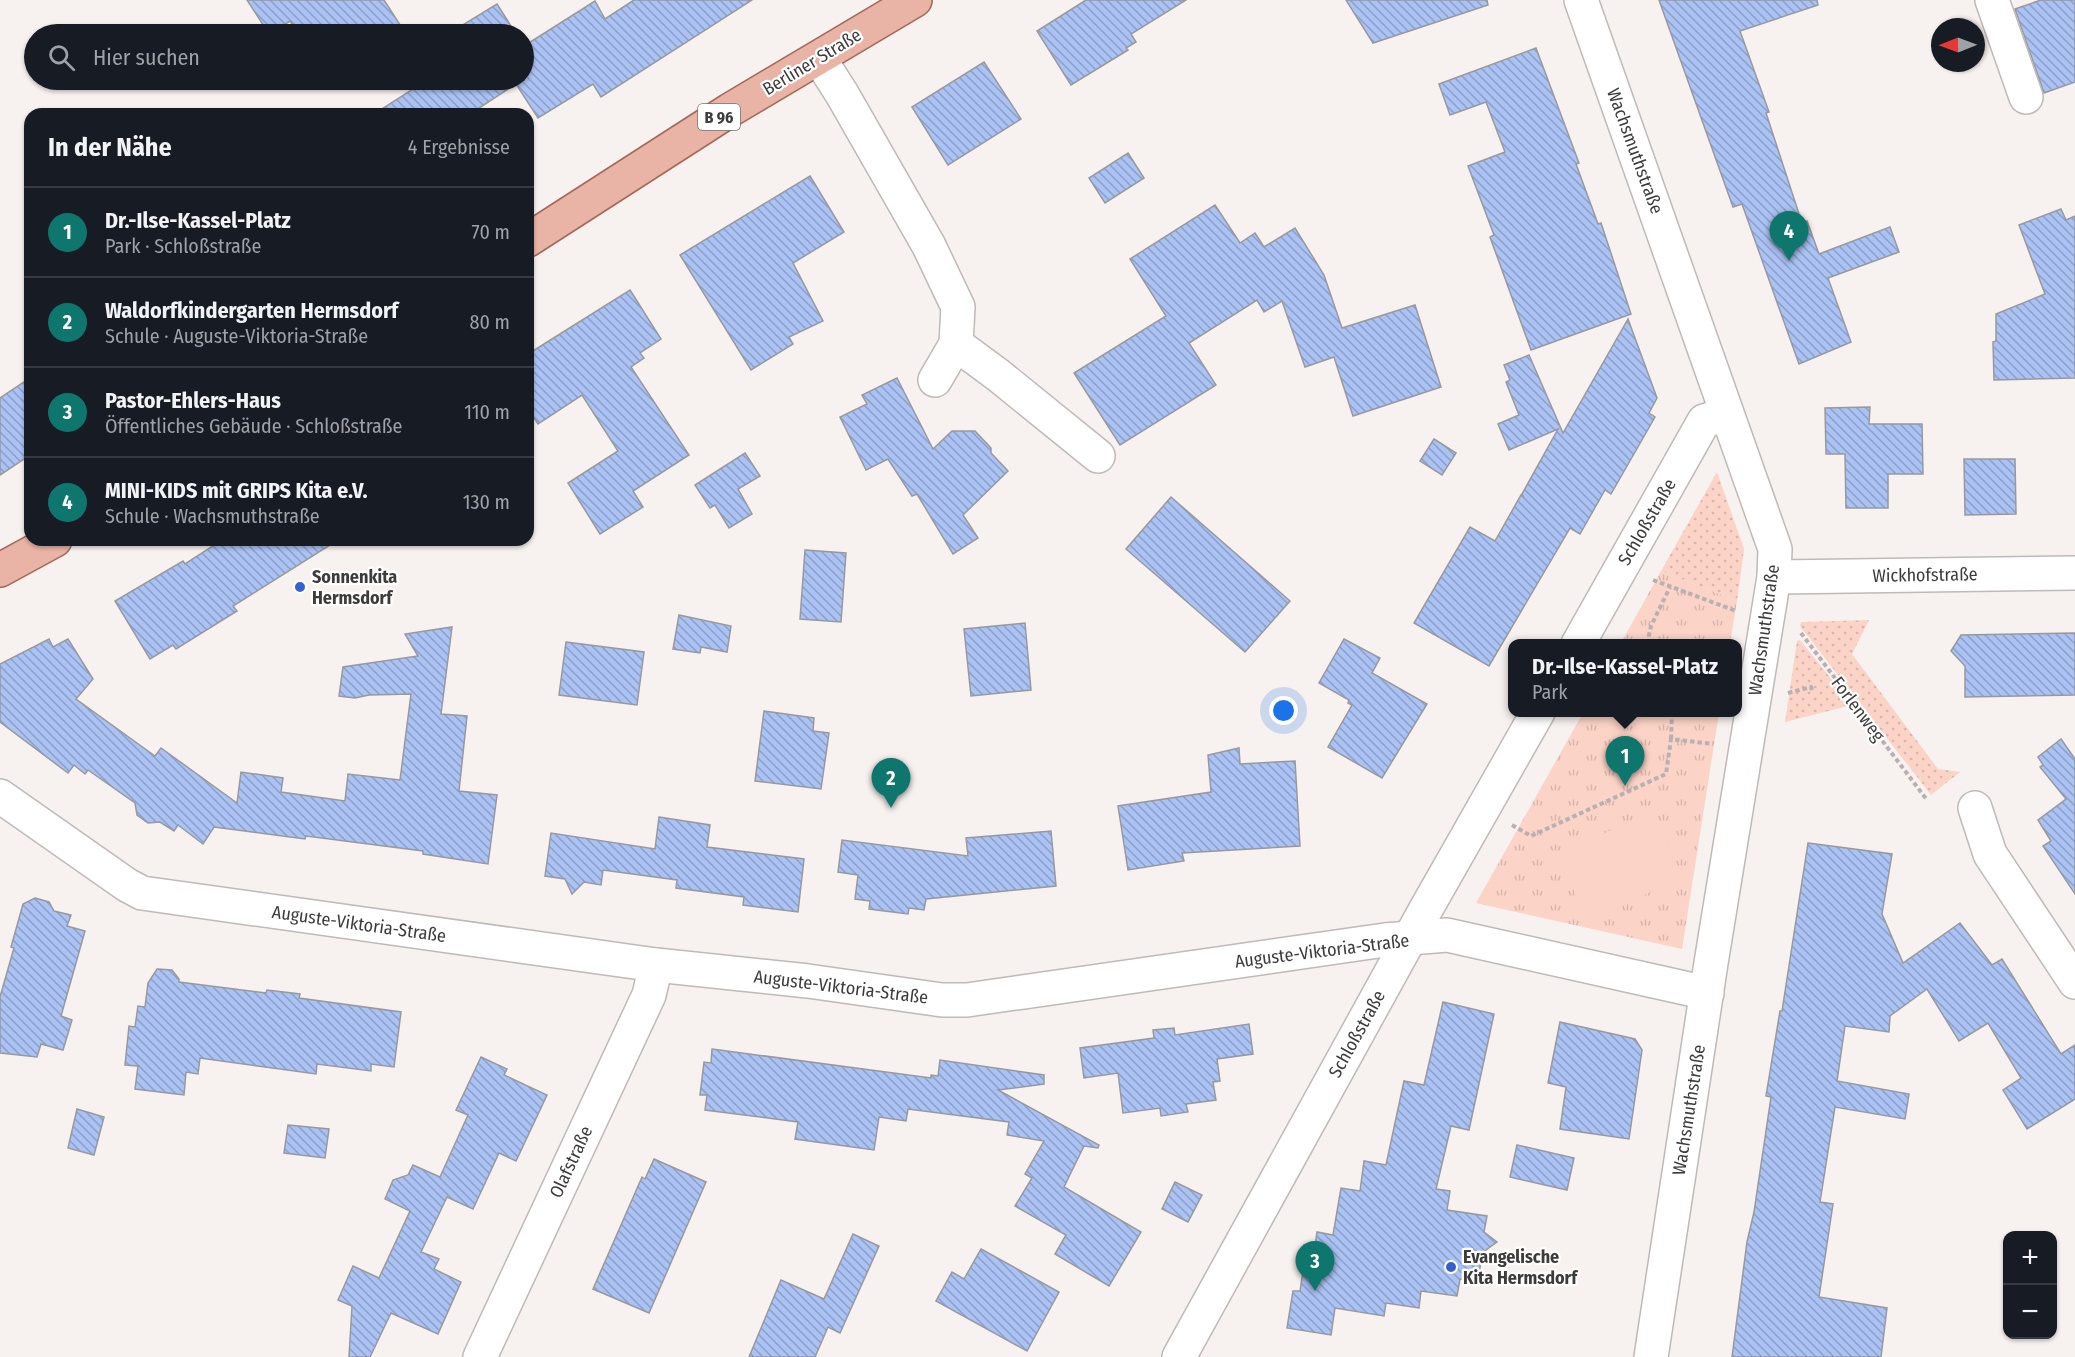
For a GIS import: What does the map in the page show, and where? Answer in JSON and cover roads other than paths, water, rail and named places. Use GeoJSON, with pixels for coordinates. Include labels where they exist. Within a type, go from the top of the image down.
{"type":"FeatureCollection","features":[{"type":"Feature","properties":{"kind":"main road","name":"Berliner Straße"},"geometry":{"type":"LineString","coordinates":[[534,236],[730,110],[915,0]]}},
{"type":"Feature","properties":{"kind":"main road"},"geometry":{"type":"LineString","coordinates":[[0,570],[44,546]]}},
{"type":"Feature","properties":{"kind":"street","name":"Wachsmuthstraße"},"geometry":{"type":"LineString","coordinates":[[1581,0],[1775,549],[1774,577],[1651,1357]]}},
{"type":"Feature","properties":{"kind":"street"},"geometry":{"type":"LineString","coordinates":[[1992,0],[2026,97]]}},
{"type":"Feature","properties":{"kind":"street"},"geometry":{"type":"LineString","coordinates":[[819,58],[929,246],[958,307],[956,344],[935,380]]}},
{"type":"Feature","properties":{"kind":"street"},"geometry":{"type":"LineString","coordinates":[[956,344],[1098,456]]}},
{"type":"Feature","properties":{"kind":"street","name":"Schloßstraße"},"geometry":{"type":"LineString","coordinates":[[1581,639],[1704,421],[1727,414]]}},
{"type":"Feature","properties":{"kind":"street","name":"Wickhofstraße"},"geometry":{"type":"LineString","coordinates":[[1774,577],[2075,573]]}},
{"type":"Feature","properties":{"kind":"street","name":"Schloßstraße"},"geometry":{"type":"LineString","coordinates":[[1179,1357],[1535,717]]}},
{"type":"Feature","properties":{"kind":"street","name":"Auguste-Viktoria-Straße"},"geometry":{"type":"LineString","coordinates":[[1,798],[141,893],[656,965],[808,981],[955,1001],[1385,940],[1447,935],[1707,993]]}},
{"type":"Feature","properties":{"kind":"street"},"geometry":{"type":"LineString","coordinates":[[1975,808],[1990,854],[2075,982]]}},
{"type":"Feature","properties":{"kind":"street","name":"Olafstraße"},"geometry":{"type":"LineString","coordinates":[[480,1357],[649,995],[656,965]]}},
{"type":"Feature","properties":{"kind":"place","name":"MINI-KIDS mit GRIPS Kita e.V."},"geometry":{"type":"Point","coordinates":[1789,261]}},
{"type":"Feature","properties":{"kind":"place","name":"Sonnenkita Hermsdorf"},"geometry":{"type":"Point","coordinates":[300,587]}},
{"type":"Feature","properties":{"kind":"place","name":"Dr.-Ilse-Kassel-Platz"},"geometry":{"type":"Point","coordinates":[1625,786]}},
{"type":"Feature","properties":{"kind":"place","name":"Waldorfkindergarten Hermsdorf"},"geometry":{"type":"Point","coordinates":[891,808]}},
{"type":"Feature","properties":{"kind":"place","name":"Evangelische Kita Hermsdorf"},"geometry":{"type":"Point","coordinates":[1451,1267]}},
{"type":"Feature","properties":{"kind":"place","name":"Pastor-Ehlers-Haus"},"geometry":{"type":"Point","coordinates":[1315,1291]}}]}
